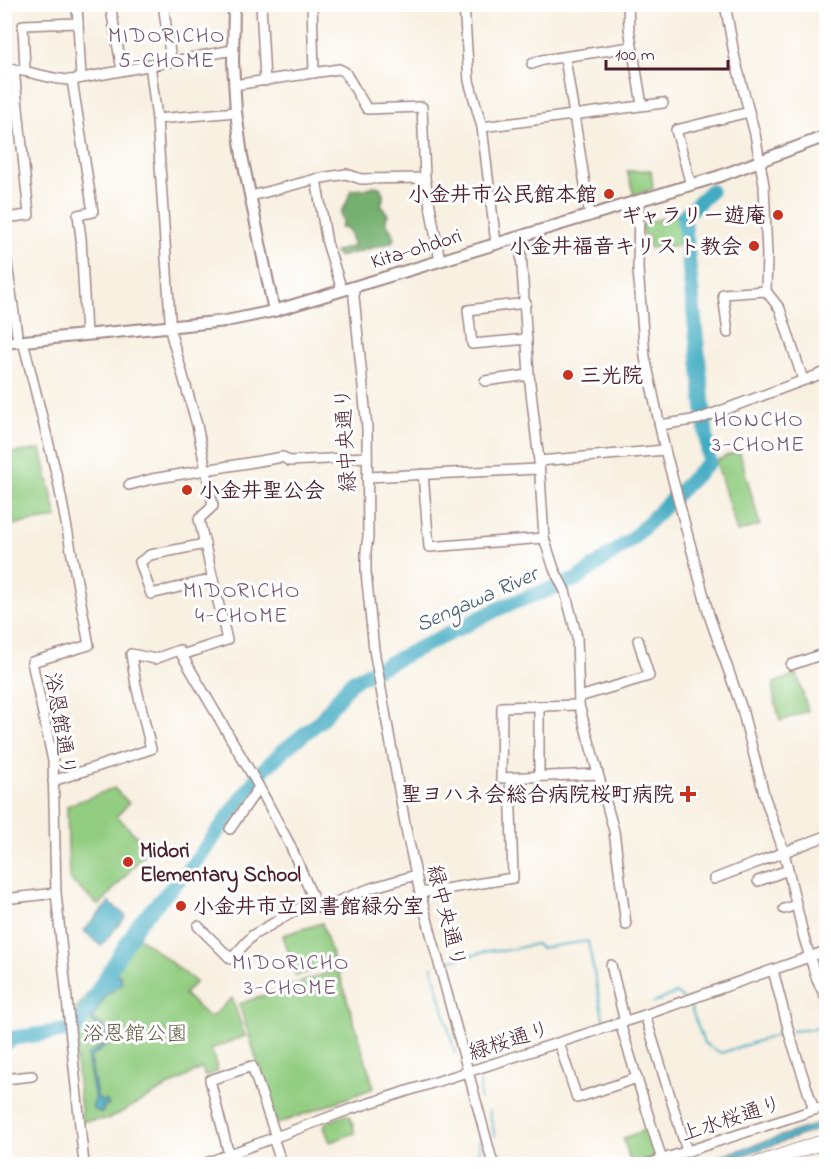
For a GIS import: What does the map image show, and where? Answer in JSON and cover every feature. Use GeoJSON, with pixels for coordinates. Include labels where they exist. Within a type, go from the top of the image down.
{"type":"FeatureCollection","features":[{"type":"Feature","properties":{"kind":"main road"},"geometry":{"type":"LineString","coordinates":[[758,1164],[826,1141]]}},
{"type":"Feature","properties":{"kind":"street"},"geometry":{"type":"LineString","coordinates":[[110,4],[122,70]]}},
{"type":"Feature","properties":{"kind":"street"},"geometry":{"type":"LineString","coordinates":[[163,4],[171,60]]}},
{"type":"Feature","properties":{"kind":"street"},"geometry":{"type":"LineString","coordinates":[[234,4],[233,50],[236,112],[274,311]]}},
{"type":"Feature","properties":{"kind":"street"},"geometry":{"type":"LineString","coordinates":[[261,4],[265,81]]}},
{"type":"Feature","properties":{"kind":"street"},"geometry":{"type":"LineString","coordinates":[[312,4],[314,73]]}},
{"type":"Feature","properties":{"kind":"street"},"geometry":{"type":"LineString","coordinates":[[464,4],[469,81],[482,127],[496,244]]}},
{"type":"Feature","properties":{"kind":"street"},"geometry":{"type":"LineString","coordinates":[[628,4],[631,47],[642,105]]}},
{"type":"Feature","properties":{"kind":"street"},"geometry":{"type":"LineString","coordinates":[[725,4],[735,59],[761,161],[766,204],[766,291],[780,309],[803,380]]}},
{"type":"Feature","properties":{"kind":"street"},"geometry":{"type":"LineString","coordinates":[[77,5],[77,79],[93,212],[78,215],[86,334]]}},
{"type":"Feature","properties":{"kind":"street"},"geometry":{"type":"LineString","coordinates":[[25,71],[23,25],[78,23]]}},
{"type":"Feature","properties":{"kind":"street"},"geometry":{"type":"LineString","coordinates":[[532,64],[542,60],[631,47]]}},
{"type":"Feature","properties":{"kind":"street"},"geometry":{"type":"LineString","coordinates":[[4,218],[29,215],[9,69],[25,71],[45,78],[77,79],[233,50]]}},
{"type":"Feature","properties":{"kind":"street"},"geometry":{"type":"LineString","coordinates":[[565,58],[590,216]]}},
{"type":"Feature","properties":{"kind":"street"},"geometry":{"type":"LineString","coordinates":[[150,64],[157,119],[171,325],[178,362],[198,425],[207,470],[213,506],[200,519],[227,640],[182,655]]}},
{"type":"Feature","properties":{"kind":"street"},"geometry":{"type":"LineString","coordinates":[[234,85],[339,69],[345,72],[367,109],[422,107],[425,178],[440,261]]}},
{"type":"Feature","properties":{"kind":"street"},"geometry":{"type":"LineString","coordinates":[[482,127],[663,103]]}},
{"type":"Feature","properties":{"kind":"street"},"geometry":{"type":"LineString","coordinates":[[691,186],[676,130],[749,111]]}},
{"type":"Feature","properties":{"kind":"street"},"geometry":{"type":"LineString","coordinates":[[157,119],[236,112]]}},
{"type":"Feature","properties":{"kind":"street","name":"Kita-ohdori"},"geometry":{"type":"LineString","coordinates":[[4,343],[226,321],[274,311],[691,186],[826,136]]}},
{"type":"Feature","properties":{"kind":"street"},"geometry":{"type":"LineString","coordinates":[[251,196],[316,179],[346,174],[361,179],[425,178]]}},
{"type":"Feature","properties":{"kind":"street"},"geometry":{"type":"LineString","coordinates":[[316,179],[327,243],[342,290]]}},
{"type":"Feature","properties":{"kind":"street"},"geometry":{"type":"LineString","coordinates":[[639,201],[638,270],[645,357],[665,450],[709,615],[741,709],[765,798],[784,852],[810,957],[826,998]]}},
{"type":"Feature","properties":{"kind":"street"},"geometry":{"type":"LineString","coordinates":[[520,237],[529,375],[544,537],[554,569],[565,591],[577,637],[579,701],[614,831],[626,925]]}},
{"type":"Feature","properties":{"kind":"street"},"geometry":{"type":"LineString","coordinates":[[4,243],[20,341]]}},
{"type":"Feature","properties":{"kind":"street","name":"緑中央通り"},"geometry":{"type":"LineString","coordinates":[[353,287],[367,428],[366,572],[376,662],[420,893],[493,1164]]}},
{"type":"Feature","properties":{"kind":"street"},"geometry":{"type":"LineString","coordinates":[[728,333],[723,294],[766,291]]}},
{"type":"Feature","properties":{"kind":"street"},"geometry":{"type":"LineString","coordinates":[[526,303],[468,310],[472,344],[527,339]]}},
{"type":"Feature","properties":{"kind":"street","name":"浴恩館通り"},"geometry":{"type":"LineString","coordinates":[[20,341],[58,481],[89,645],[32,662],[53,761],[56,893],[84,1164]]}},
{"type":"Feature","properties":{"kind":"street"},"geometry":{"type":"LineString","coordinates":[[660,425],[699,419],[826,372]]}},
{"type":"Feature","properties":{"kind":"street"},"geometry":{"type":"LineString","coordinates":[[485,381],[529,375]]}},
{"type":"Feature","properties":{"kind":"street"},"geometry":{"type":"LineString","coordinates":[[367,477],[539,465],[665,450]]}},
{"type":"Feature","properties":{"kind":"street"},"geometry":{"type":"LineString","coordinates":[[129,485],[283,458],[289,461],[367,457]]}},
{"type":"Feature","properties":{"kind":"street"},"geometry":{"type":"LineString","coordinates":[[423,474],[429,547],[544,537]]}},
{"type":"Feature","properties":{"kind":"street"},"geometry":{"type":"LineString","coordinates":[[205,544],[147,556],[140,562],[151,594],[213,579]]}},
{"type":"Feature","properties":{"kind":"street"},"geometry":{"type":"LineString","coordinates":[[598,774],[501,778],[502,707],[539,706],[579,701],[649,676],[638,640]]}},
{"type":"Feature","properties":{"kind":"street"},"geometry":{"type":"LineString","coordinates":[[53,781],[151,749],[131,654],[155,659],[179,650],[259,786],[290,845],[317,907],[321,908],[371,888],[416,875]]}},
{"type":"Feature","properties":{"kind":"street"},"geometry":{"type":"LineString","coordinates":[[791,665],[826,653]]}},
{"type":"Feature","properties":{"kind":"street"},"geometry":{"type":"LineString","coordinates":[[539,706],[539,776]]}},
{"type":"Feature","properties":{"kind":"street"},"geometry":{"type":"LineString","coordinates":[[420,893],[513,878],[510,778]]}},
{"type":"Feature","properties":{"kind":"street"},"geometry":{"type":"LineString","coordinates":[[230,829],[259,786]]}},
{"type":"Feature","properties":{"kind":"street"},"geometry":{"type":"LineString","coordinates":[[714,879],[826,836]]}},
{"type":"Feature","properties":{"kind":"street"},"geometry":{"type":"LineString","coordinates":[[758,881],[788,870]]}},
{"type":"Feature","properties":{"kind":"street"},"geometry":{"type":"LineString","coordinates":[[4,899],[56,893]]}},
{"type":"Feature","properties":{"kind":"street"},"geometry":{"type":"LineString","coordinates":[[198,926],[231,958],[253,935],[314,900]]}},
{"type":"Feature","properties":{"kind":"street"},"geometry":{"type":"LineString","coordinates":[[784,909],[796,905]]}},
{"type":"Feature","properties":{"kind":"street","name":"緑桜通り"},"geometry":{"type":"LineString","coordinates":[[203,1164],[384,1098],[622,1023],[826,951]]}},
{"type":"Feature","properties":{"kind":"street"},"geometry":{"type":"LineString","coordinates":[[611,964],[622,1023],[662,1160]]}},
{"type":"Feature","properties":{"kind":"street"},"geometry":{"type":"LineString","coordinates":[[773,970],[789,1032],[814,1110]]}},
{"type":"Feature","properties":{"kind":"street"},"geometry":{"type":"LineString","coordinates":[[645,1015],[687,1151]]}},
{"type":"Feature","properties":{"kind":"street"},"geometry":{"type":"LineString","coordinates":[[559,1043],[577,1098],[637,1078]]}},
{"type":"Feature","properties":{"kind":"street"},"geometry":{"type":"LineString","coordinates":[[229,1155],[210,1080],[252,1066],[282,1164]]}},
{"type":"Feature","properties":{"kind":"street"},"geometry":{"type":"LineString","coordinates":[[4,1079],[32,1076]]}},
{"type":"Feature","properties":{"kind":"street","name":"上水桜通り"},"geometry":{"type":"LineString","coordinates":[[648,1164],[826,1106]]}},
{"type":"Feature","properties":{"kind":"green space"},"geometry":{"type":"Polygon","coordinates":[[[651,170],[653,189],[634,195],[627,171],[651,170]]]}},
{"type":"Feature","properties":{"kind":"green space"},"geometry":{"type":"Polygon","coordinates":[[[380,187],[382,191],[381,204],[388,215],[386,218],[388,226],[395,238],[390,243],[339,257],[335,254],[336,251],[354,246],[348,229],[340,228],[343,221],[341,212],[351,190],[380,187]]]}},
{"type":"Feature","properties":{"kind":"green space"},"geometry":{"type":"Polygon","coordinates":[[[680,213],[682,245],[649,248],[649,235],[643,235],[642,224],[680,213]]]}},
{"type":"Feature","properties":{"kind":"green space"},"geometry":{"type":"Polygon","coordinates":[[[41,449],[57,518],[5,526],[5,454],[41,449]]]}},
{"type":"Feature","properties":{"kind":"green space"},"geometry":{"type":"Polygon","coordinates":[[[739,450],[760,525],[737,532],[716,461],[739,450]]]}},
{"type":"Feature","properties":{"kind":"green space"},"geometry":{"type":"Polygon","coordinates":[[[797,674],[808,711],[780,721],[773,692],[774,683],[797,674]]]}},
{"type":"Feature","properties":{"kind":"green space"},"geometry":{"type":"Polygon","coordinates":[[[114,788],[129,803],[117,816],[149,849],[99,906],[69,879],[67,806],[114,788]]]}},
{"type":"Feature","properties":{"kind":"green space"},"geometry":{"type":"Polygon","coordinates":[[[322,923],[335,963],[296,976],[283,935],[322,923]]]}},
{"type":"Feature","properties":{"kind":"green space","name":"浴恩館公園"},"geometry":{"type":"Polygon","coordinates":[[[135,934],[196,982],[184,994],[210,1018],[232,998],[245,1036],[211,1049],[218,1071],[205,1077],[202,1068],[109,1119],[82,1121],[71,1015],[135,934]]]}},
{"type":"Feature","properties":{"kind":"green space"},"geometry":{"type":"Polygon","coordinates":[[[338,969],[374,1088],[277,1124],[239,1004],[338,969]]]}},
{"type":"Feature","properties":{"kind":"green space"},"geometry":{"type":"Polygon","coordinates":[[[346,1115],[350,1116],[355,1133],[330,1142],[324,1127],[326,1122],[346,1115]]]}},
{"type":"Feature","properties":{"kind":"green space"},"geometry":{"type":"Polygon","coordinates":[[[649,1129],[658,1156],[631,1164],[623,1138],[649,1129]]]}},
{"type":"Feature","properties":{"kind":"water"},"geometry":{"type":"Polygon","coordinates":[[[109,902],[126,916],[101,946],[84,931],[109,902]]]}},
{"type":"Feature","properties":{"kind":"water"},"geometry":{"type":"Polygon","coordinates":[[[110,973],[120,975],[122,984],[106,995],[93,1017],[96,1022],[103,1025],[112,1041],[90,1058],[97,1096],[102,1102],[106,1100],[109,1105],[102,1107],[104,1110],[101,1113],[92,1108],[95,1100],[87,1056],[108,1041],[102,1028],[93,1024],[90,1016],[110,973]]]}},
{"type":"Feature","properties":{"kind":"water"},"geometry":{"type":"Polygon","coordinates":[[[826,1121],[826,1127],[717,1164],[697,1164],[826,1121]]]}},
{"type":"Feature","properties":{"kind":"waterway","name":"Sengawa River"},"geometry":{"type":"LineString","coordinates":[[93,998],[139,923],[193,865],[261,772],[319,722],[351,682],[502,607],[577,579],[632,539],[709,462],[684,216],[711,191]]}},
{"type":"Feature","properties":{"kind":"waterway"},"geometry":{"type":"LineString","coordinates":[[445,962],[493,950],[503,951],[536,944],[540,948],[588,941],[603,1018],[608,1023],[618,1018]]}},
{"type":"Feature","properties":{"kind":"waterway"},"geometry":{"type":"LineString","coordinates":[[432,967],[455,1053]]}},
{"type":"Feature","properties":{"kind":"waterway"},"geometry":{"type":"LineString","coordinates":[[653,1003],[676,993],[683,999]]}},
{"type":"Feature","properties":{"kind":"waterway"},"geometry":{"type":"LineString","coordinates":[[689,1003],[704,1043],[721,1053],[786,1032]]}},
{"type":"Feature","properties":{"kind":"waterway","name":"Sengawa River"},"geometry":{"type":"LineString","coordinates":[[4,1044],[14,1038],[76,1029],[87,1009]]}},
{"type":"Feature","properties":{"kind":"waterway"},"geometry":{"type":"LineString","coordinates":[[791,1031],[814,1029],[826,1025]]}},
{"type":"Feature","properties":{"kind":"waterway"},"geometry":{"type":"LineString","coordinates":[[480,1078],[480,1099]]}},
{"type":"Feature","properties":{"kind":"waterway"},"geometry":{"type":"LineString","coordinates":[[489,1111],[495,1136]]}},
{"type":"Feature","properties":{"kind":"waterway"},"geometry":{"type":"LineString","coordinates":[[479,1164],[480,1129]]}},
{"type":"Feature","properties":{"kind":"waterway"},"geometry":{"type":"LineString","coordinates":[[500,1152],[503,1164]]}},
{"type":"Feature","properties":{"kind":"place","name":"小金井市公民館本館"},"geometry":{"type":"Point","coordinates":[609,194]}},
{"type":"Feature","properties":{"kind":"place","name":"ギャラリー遊庵"},"geometry":{"type":"Point","coordinates":[778,215]}},
{"type":"Feature","properties":{"kind":"place","name":"小金井福音キリスト教会"},"geometry":{"type":"Point","coordinates":[754,246]}},
{"type":"Feature","properties":{"kind":"place","name":"三光院"},"geometry":{"type":"Point","coordinates":[568,375]}},
{"type":"Feature","properties":{"kind":"place","name":"小金井聖公会"},"geometry":{"type":"Point","coordinates":[187,490]}},
{"type":"Feature","properties":{"kind":"place","name":"聖ヨハネ会総合病院桜町病院"},"geometry":{"type":"Point","coordinates":[688,794]}},
{"type":"Feature","properties":{"kind":"place","name":"Midori Elementary School"},"geometry":{"type":"Point","coordinates":[128,862]}},
{"type":"Feature","properties":{"kind":"place","name":"小金井市立図書館緑分室"},"geometry":{"type":"Point","coordinates":[181,906]}},
{"type":"Feature","properties":{"kind":"district","name":"MIDORICHO 5-CHOME"},"geometry":{"type":"Point","coordinates":[167,46]}},
{"type":"Feature","properties":{"kind":"district","name":"HONCHO 3-CHOME"},"geometry":{"type":"Point","coordinates":[759,431]}},
{"type":"Feature","properties":{"kind":"district","name":"MIDORICHO 4-CHOME"},"geometry":{"type":"Point","coordinates":[242,602]}},
{"type":"Feature","properties":{"kind":"district","name":"MIDORICHO 3-CHOME"},"geometry":{"type":"Point","coordinates":[291,974]}}]}
